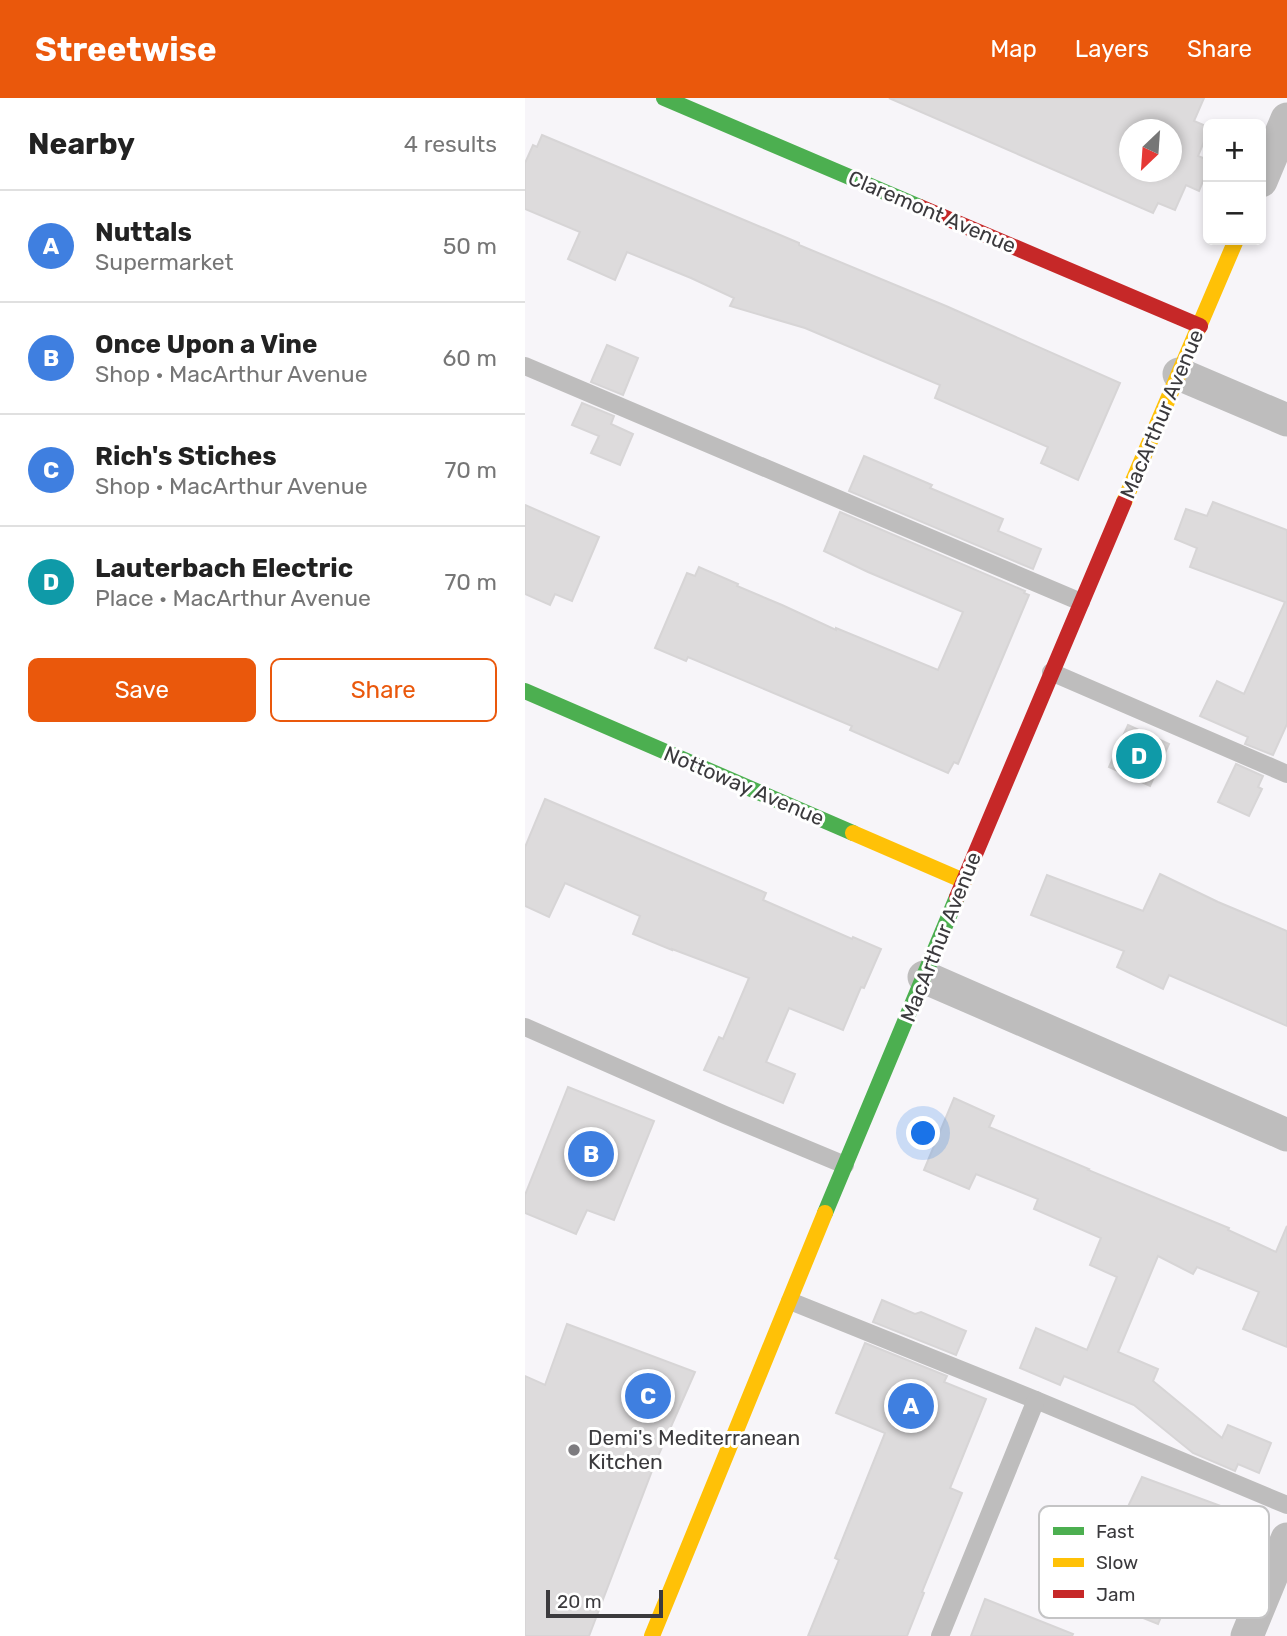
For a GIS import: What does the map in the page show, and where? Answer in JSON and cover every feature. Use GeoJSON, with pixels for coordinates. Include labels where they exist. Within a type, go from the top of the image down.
{"type":"FeatureCollection","features":[{"type":"Feature","properties":{"kind":"street","name":"Claremont Avenue"},"geometry":{"type":"LineString","coordinates":[[664,98],[1200,326]]}},
{"type":"Feature","properties":{"kind":"street"},"geometry":{"type":"LineString","coordinates":[[1266,169],[1287,119]]}},
{"type":"Feature","properties":{"kind":"street","name":"MacArthur Avenue"},"geometry":{"type":"LineString","coordinates":[[652,1636],[1051,672],[1234,245]]}},
{"type":"Feature","properties":{"kind":"street"},"geometry":{"type":"LineString","coordinates":[[1179,374],[1287,420]]}},
{"type":"Feature","properties":{"kind":"street","name":"Nottoway Avenue"},"geometry":{"type":"LineString","coordinates":[[525,691],[964,881]]}},
{"type":"Feature","properties":{"kind":"street"},"geometry":{"type":"LineString","coordinates":[[924,977],[1287,1135]]}},
{"type":"Feature","properties":{"kind":"street"},"geometry":{"type":"LineString","coordinates":[[1269,1583],[1287,1539]]}},
{"type":"Feature","properties":{"kind":"street"},"geometry":{"type":"LineString","coordinates":[[1247,1636],[1254,1618]]}},
{"type":"Feature","properties":{"kind":"lane"},"geometry":{"type":"LineString","coordinates":[[525,366],[1081,602]]}},
{"type":"Feature","properties":{"kind":"lane"},"geometry":{"type":"LineString","coordinates":[[1051,672],[1287,774]]}},
{"type":"Feature","properties":{"kind":"lane"},"geometry":{"type":"LineString","coordinates":[[525,1027],[845,1165]]}},
{"type":"Feature","properties":{"kind":"lane"},"geometry":{"type":"LineString","coordinates":[[790,1301],[1036,1399],[1287,1505]]}},
{"type":"Feature","properties":{"kind":"lane"},"geometry":{"type":"LineString","coordinates":[[940,1636],[1036,1399]]}},
{"type":"Feature","properties":{"kind":"building"},"geometry":{"type":"Polygon","coordinates":[[[889,98],[1204,98],[1194,121],[1203,125],[1203,144],[1198,156],[1203,158],[1203,181],[1199,191],[1186,185],[1175,210],[1158,203],[1153,213],[889,98]]]}},
{"type":"Feature","properties":{"kind":"building"},"geometry":{"type":"Polygon","coordinates":[[[542,135],[946,306],[1120,383],[1078,480],[1041,463],[1048,447],[935,398],[940,385],[805,328],[730,306],[734,298],[627,252],[615,280],[568,259],[580,232],[525,209],[525,163],[533,145],[537,147],[542,135]]]}},
{"type":"Feature","properties":{"kind":"building"},"geometry":{"type":"Polygon","coordinates":[[[607,345],[638,358],[623,395],[591,382],[607,345]]]}},
{"type":"Feature","properties":{"kind":"building"},"geometry":{"type":"Polygon","coordinates":[[[582,403],[614,416],[611,424],[633,434],[620,465],[591,453],[599,436],[572,425],[582,403]]]}},
{"type":"Feature","properties":{"kind":"building"},"geometry":{"type":"Polygon","coordinates":[[[864,456],[1003,519],[998,531],[1041,549],[1033,569],[849,491],[864,456]]]}},
{"type":"Feature","properties":{"kind":"building"},"geometry":{"type":"Polygon","coordinates":[[[1213,502],[1287,530],[1287,724],[1273,755],[1245,744],[1248,737],[1200,716],[1217,681],[1244,694],[1285,602],[1190,567],[1197,548],[1175,539],[1186,509],[1207,516],[1213,502]]]}},
{"type":"Feature","properties":{"kind":"building"},"geometry":{"type":"Polygon","coordinates":[[[525,505],[599,537],[572,601],[555,594],[550,605],[525,594],[525,505]]]}},
{"type":"Feature","properties":{"kind":"building"},"geometry":{"type":"Polygon","coordinates":[[[840,512],[1029,595],[958,764],[954,762],[948,773],[850,730],[852,726],[688,657],[686,661],[655,648],[687,573],[695,576],[699,567],[836,630],[938,670],[963,612],[824,551],[840,512]]]}},
{"type":"Feature","properties":{"kind":"building"},"geometry":{"type":"Polygon","coordinates":[[[1128,725],[1169,744],[1150,786],[1109,767],[1128,725]]]}},
{"type":"Feature","properties":{"kind":"building"},"geometry":{"type":"Polygon","coordinates":[[[1236,764],[1263,776],[1258,787],[1262,789],[1249,816],[1218,802],[1236,764]]]}},
{"type":"Feature","properties":{"kind":"building"},"geometry":{"type":"Polygon","coordinates":[[[545,799],[766,893],[763,900],[881,949],[843,1030],[789,1008],[766,1062],[795,1074],[783,1103],[704,1070],[719,1037],[723,1039],[749,978],[633,934],[640,916],[565,883],[549,917],[525,906],[525,847],[545,799]]]}},
{"type":"Feature","properties":{"kind":"building"},"geometry":{"type":"Polygon","coordinates":[[[1160,874],[1287,931],[1287,1026],[1169,975],[1163,989],[1117,967],[1124,951],[1031,915],[1047,875],[1143,911],[1160,874]]]}},
{"type":"Feature","properties":{"kind":"building"},"geometry":{"type":"Polygon","coordinates":[[[568,1087],[654,1121],[614,1220],[587,1210],[576,1234],[525,1213],[525,1195],[568,1087]]]}},
{"type":"Feature","properties":{"kind":"building"},"geometry":{"type":"Polygon","coordinates":[[[954,1098],[994,1116],[989,1127],[1229,1228],[1228,1230],[1276,1252],[1287,1226],[1287,1347],[1243,1329],[1259,1292],[1197,1267],[1193,1274],[1158,1256],[1118,1352],[1158,1369],[1153,1381],[1222,1438],[1228,1425],[1271,1443],[1259,1473],[1238,1464],[1235,1471],[1193,1453],[1134,1405],[1064,1376],[1060,1385],[1020,1368],[1036,1328],[1087,1350],[1117,1277],[1090,1265],[1101,1238],[1034,1209],[1038,1199],[976,1174],[969,1189],[924,1170],[954,1098]]]}},
{"type":"Feature","properties":{"kind":"building"},"geometry":{"type":"Polygon","coordinates":[[[882,1300],[915,1314],[921,1312],[966,1331],[956,1355],[873,1322],[882,1300]]]}},
{"type":"Feature","properties":{"kind":"building"},"geometry":{"type":"Polygon","coordinates":[[[567,1324],[695,1372],[655,1463],[589,1636],[525,1636],[525,1376],[545,1385],[567,1324]]]}},
{"type":"Feature","properties":{"kind":"building"},"geometry":{"type":"Polygon","coordinates":[[[865,1343],[947,1376],[944,1382],[986,1399],[950,1488],[962,1493],[907,1636],[808,1636],[839,1560],[835,1558],[885,1433],[836,1413],[865,1343]]]}},
{"type":"Feature","properties":{"kind":"building"},"geometry":{"type":"Polygon","coordinates":[[[1142,1477],[1221,1506],[1128,1506],[1142,1477]]]}},
{"type":"Feature","properties":{"kind":"building"},"geometry":{"type":"Polygon","coordinates":[[[985,1599],[1073,1634],[971,1636],[985,1599]]]}},
{"type":"Feature","properties":{"kind":"building"},"geometry":{"type":"Polygon","coordinates":[[[1143,1618],[1161,1618],[1158,1624],[1143,1618]]]}},
{"type":"Feature","properties":{"kind":"traffic: fast"},"geometry":{"type":"LineString","coordinates":[[664,98],[920,207]]}},
{"type":"Feature","properties":{"kind":"traffic: fast"},"geometry":{"type":"LineString","coordinates":[[525,691],[853,833]]}},
{"type":"Feature","properties":{"kind":"traffic: fast"},"geometry":{"type":"LineString","coordinates":[[825,1213],[957,897]]}},
{"type":"Feature","properties":{"kind":"traffic: slow"},"geometry":{"type":"LineString","coordinates":[[1124,502],[1234,245]]}},
{"type":"Feature","properties":{"kind":"traffic: slow"},"geometry":{"type":"LineString","coordinates":[[853,833],[964,881]]}},
{"type":"Feature","properties":{"kind":"traffic: slow"},"geometry":{"type":"LineString","coordinates":[[652,1636],[825,1213]]}},
{"type":"Feature","properties":{"kind":"traffic: jam"},"geometry":{"type":"LineString","coordinates":[[920,207],[1200,326]]}},
{"type":"Feature","properties":{"kind":"traffic: jam"},"geometry":{"type":"LineString","coordinates":[[957,897],[1124,502]]}},
{"type":"Feature","properties":{"kind":"place","name":"Lauterbach Electric"},"geometry":{"type":"Point","coordinates":[1139,756]}},
{"type":"Feature","properties":{"kind":"place","name":"Once Upon a Vine"},"geometry":{"type":"Point","coordinates":[591,1154]}},
{"type":"Feature","properties":{"kind":"place","name":"Rich's Stiches"},"geometry":{"type":"Point","coordinates":[648,1396]}},
{"type":"Feature","properties":{"kind":"place","name":"Nuttals"},"geometry":{"type":"Point","coordinates":[911,1406]}},
{"type":"Feature","properties":{"kind":"place","name":"Demi's Mediterranean Kitchen"},"geometry":{"type":"Point","coordinates":[574,1450]}}]}
